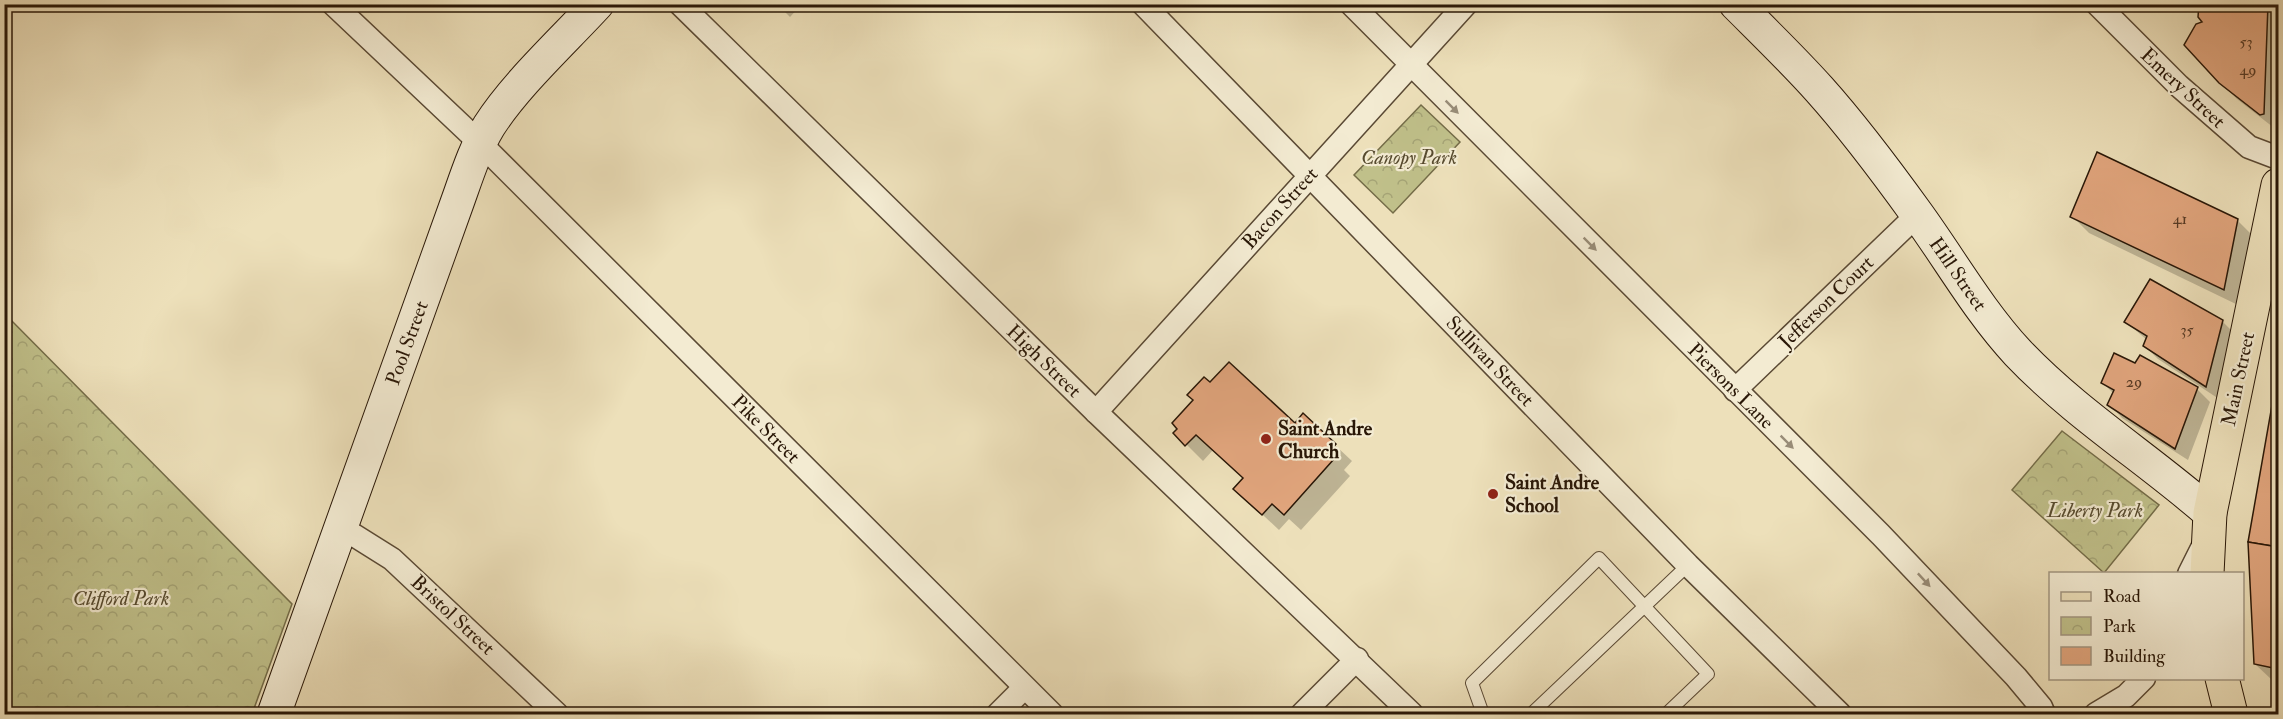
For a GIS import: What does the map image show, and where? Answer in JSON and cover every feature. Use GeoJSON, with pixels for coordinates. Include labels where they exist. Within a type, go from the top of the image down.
{"type":"FeatureCollection","features":[{"type":"Feature","properties":{"kind":"main road","name":"Pool Street"},"geometry":{"type":"LineString","coordinates":[[274,714],[480,143],[495,117],[518,89],[597,4]]}},
{"type":"Feature","properties":{"kind":"main road","name":"Hill Street"},"geometry":{"type":"LineString","coordinates":[[1736,4],[1835,107],[1917,215],[1976,301],[2018,352],[2044,379],[2121,444],[2169,479],[2209,524]]}},
{"type":"Feature","properties":{"kind":"main road","name":"Main Street"},"geometry":{"type":"LineString","coordinates":[[2207,572],[2209,524],[2278,185]]}},
{"type":"Feature","properties":{"kind":"main road"},"geometry":{"type":"LineString","coordinates":[[2222,680],[2231,714]]}},
{"type":"Feature","properties":{"kind":"street","name":"Pike Street"},"geometry":{"type":"LineString","coordinates":[[333,4],[480,143],[1052,714]]}},
{"type":"Feature","properties":{"kind":"street","name":"High Street"},"geometry":{"type":"LineString","coordinates":[[680,4],[1096,412],[1412,714]]}},
{"type":"Feature","properties":{"kind":"street","name":"Sullivan Street"},"geometry":{"type":"LineString","coordinates":[[1143,4],[1688,565],[1840,714]]}},
{"type":"Feature","properties":{"kind":"street","name":"Piersons Lane"},"geometry":{"type":"LineString","coordinates":[[1351,4],[1905,560],[2016,677],[2041,707],[2044,714]]}},
{"type":"Feature","properties":{"kind":"street","name":"Bacon Street"},"geometry":{"type":"LineString","coordinates":[[1096,412],[1466,4]]}},
{"type":"Feature","properties":{"kind":"street","name":"Emery Street"},"geometry":{"type":"LineString","coordinates":[[2097,4],[2179,86],[2249,147],[2278,158]]}},
{"type":"Feature","properties":{"kind":"street","name":"Jefferson Court"},"geometry":{"type":"LineString","coordinates":[[1735,390],[1917,215]]}},
{"type":"Feature","properties":{"kind":"street"},"geometry":{"type":"LineString","coordinates":[[2189,572],[2209,524]]}},
{"type":"Feature","properties":{"kind":"street","name":"Bristol Street"},"geometry":{"type":"LineString","coordinates":[[341,527],[392,559],[557,714]]}},
{"type":"Feature","properties":{"kind":"street"},"geometry":{"type":"LineString","coordinates":[[1302,714],[1357,659]]}},
{"type":"Feature","properties":{"kind":"street"},"geometry":{"type":"LineString","coordinates":[[2096,714],[2126,696],[2142,680]]}},
{"type":"Feature","properties":{"kind":"street"},"geometry":{"type":"LineString","coordinates":[[998,714],[1024,687]]}},
{"type":"Feature","properties":{"kind":"lane"},"geometry":{"type":"LineString","coordinates":[[1483,714],[1472,683],[1599,558],[1708,674],[1666,714]]}},
{"type":"Feature","properties":{"kind":"lane"},"geometry":{"type":"LineString","coordinates":[[1531,714],[1688,565]]}},
{"type":"Feature","properties":{"kind":"green space","name":"Canopy Park"},"geometry":{"type":"Polygon","coordinates":[[[1421,105],[1460,142],[1393,213],[1354,175],[1421,105]]]}},
{"type":"Feature","properties":{"kind":"green space","name":"Clifford Park"},"geometry":{"type":"Polygon","coordinates":[[[4,313],[292,604],[252,714],[5,714],[4,313]]]}},
{"type":"Feature","properties":{"kind":"green space","name":"Liberty Park"},"geometry":{"type":"Polygon","coordinates":[[[2062,431],[2159,505],[2103,572],[2012,490],[2062,431]]]}},
{"type":"Feature","properties":{"kind":"building"},"geometry":{"type":"Polygon","coordinates":[[[2199,4],[2268,4],[2264,114],[2260,115],[2219,83],[2184,45],[2196,24],[2202,22],[2198,17],[2199,4]]]}},
{"type":"Feature","properties":{"kind":"building"},"geometry":{"type":"Polygon","coordinates":[[[2097,152],[2238,219],[2224,290],[2070,217],[2097,152]]]}},
{"type":"Feature","properties":{"kind":"building"},"geometry":{"type":"Polygon","coordinates":[[[2150,279],[2223,320],[2206,387],[2143,346],[2147,336],[2124,322],[2150,279]]]}},
{"type":"Feature","properties":{"kind":"building"},"geometry":{"type":"Polygon","coordinates":[[[2114,353],[2135,363],[2140,355],[2198,387],[2175,449],[2107,405],[2114,390],[2101,383],[2114,353]]]}},
{"type":"Feature","properties":{"kind":"building","name":"Saint Andre Church"},"geometry":{"type":"Polygon","coordinates":[[[1229,362],[1295,423],[1303,413],[1336,444],[1328,453],[1334,459],[1284,515],[1272,504],[1262,515],[1233,489],[1243,478],[1196,435],[1185,446],[1173,433],[1177,429],[1172,423],[1193,400],[1187,395],[1204,377],[1210,382],[1229,362]]]}},
{"type":"Feature","properties":{"kind":"building"},"geometry":{"type":"Polygon","coordinates":[[[2278,371],[2278,547],[2248,542],[2278,371]]]}},
{"type":"Feature","properties":{"kind":"building"},"geometry":{"type":"Polygon","coordinates":[[[2248,542],[2278,547],[2278,669],[2254,664],[2248,542]]]}},
{"type":"Feature","properties":{"kind":"place","name":"Saint Andre Church"},"geometry":{"type":"Point","coordinates":[1266,439]}},
{"type":"Feature","properties":{"kind":"place","name":"Saint Andre School"},"geometry":{"type":"Point","coordinates":[1493,494]}}]}
